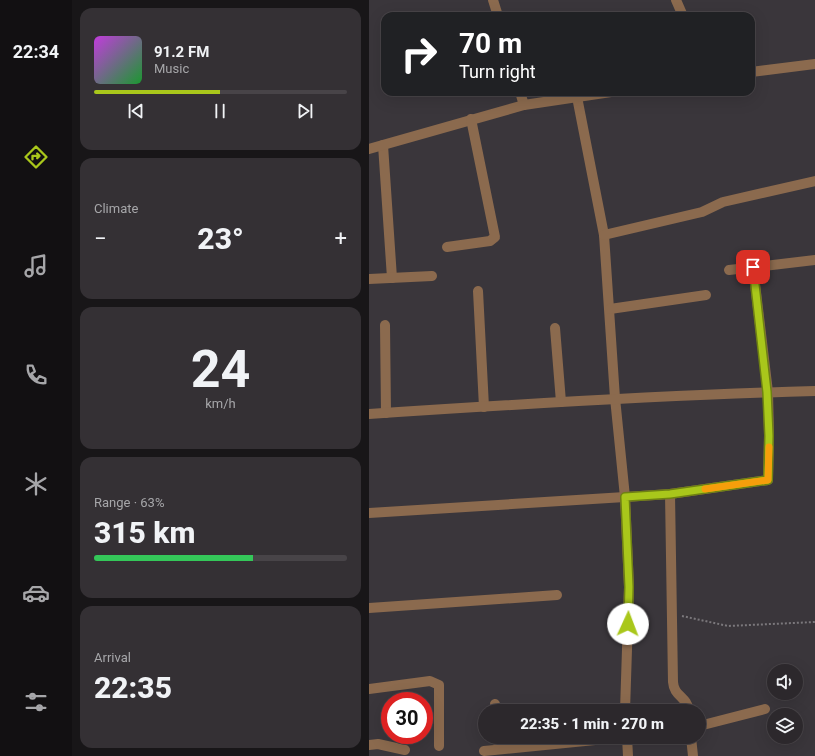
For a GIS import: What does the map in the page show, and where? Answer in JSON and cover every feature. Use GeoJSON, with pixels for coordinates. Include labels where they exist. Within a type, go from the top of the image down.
{"type":"FeatureCollection","features":[{"type":"Feature","properties":{"kind":"street"},"geometry":{"type":"LineString","coordinates":[[493,0],[497,12]]}},
{"type":"Feature","properties":{"kind":"street"},"geometry":{"type":"LineString","coordinates":[[676,0],[681,12]]}},
{"type":"Feature","properties":{"kind":"street"},"geometry":{"type":"LineString","coordinates":[[755,72],[815,64]]}},
{"type":"Feature","properties":{"kind":"street"},"geometry":{"type":"LineString","coordinates":[[521,96],[524,105]]}},
{"type":"Feature","properties":{"kind":"street"},"geometry":{"type":"LineString","coordinates":[[369,149],[524,105],[584,96]]}},
{"type":"Feature","properties":{"kind":"street"},"geometry":{"type":"LineString","coordinates":[[577,97],[604,235],[615,398],[625,497],[629,587],[625,704]]}},
{"type":"Feature","properties":{"kind":"street"},"geometry":{"type":"LineString","coordinates":[[447,247],[490,241],[495,237],[471,119]]}},
{"type":"Feature","properties":{"kind":"street"},"geometry":{"type":"LineString","coordinates":[[383,145],[392,278]]}},
{"type":"Feature","properties":{"kind":"street"},"geometry":{"type":"LineString","coordinates":[[604,235],[703,212],[723,202],[815,181]]}},
{"type":"Feature","properties":{"kind":"street"},"geometry":{"type":"LineString","coordinates":[[729,270],[815,260]]}},
{"type":"Feature","properties":{"kind":"street"},"geometry":{"type":"LineString","coordinates":[[369,513],[670,494],[768,480],[769,436],[767,392],[753,267]]}},
{"type":"Feature","properties":{"kind":"street"},"geometry":{"type":"LineString","coordinates":[[369,279],[432,276]]}},
{"type":"Feature","properties":{"kind":"street"},"geometry":{"type":"LineString","coordinates":[[477,291],[484,407]]}},
{"type":"Feature","properties":{"kind":"street"},"geometry":{"type":"LineString","coordinates":[[610,309],[706,295]]}},
{"type":"Feature","properties":{"kind":"street"},"geometry":{"type":"LineString","coordinates":[[385,325],[386,413]]}},
{"type":"Feature","properties":{"kind":"street"},"geometry":{"type":"LineString","coordinates":[[555,328],[561,402]]}},
{"type":"Feature","properties":{"kind":"street"},"geometry":{"type":"LineString","coordinates":[[369,414],[615,398],[657,398],[815,391]]}},
{"type":"Feature","properties":{"kind":"street"},"geometry":{"type":"LineString","coordinates":[[670,494],[673,687],[675,692],[687,704]]}},
{"type":"Feature","properties":{"kind":"street"},"geometry":{"type":"LineString","coordinates":[[369,608],[557,595]]}},
{"type":"Feature","properties":{"kind":"street"},"geometry":{"type":"LineString","coordinates":[[369,689],[430,681],[439,685],[439,746]]}},
{"type":"Feature","properties":{"kind":"street"},"geometry":{"type":"LineString","coordinates":[[706,724],[765,709]]}},
{"type":"Feature","properties":{"kind":"street"},"geometry":{"type":"LineString","coordinates":[[369,745],[378,744],[405,750]]}},
{"type":"Feature","properties":{"kind":"street"},"geometry":{"type":"LineString","coordinates":[[499,744],[499,750]]}},
{"type":"Feature","properties":{"kind":"street"},"geometry":{"type":"LineString","coordinates":[[484,751],[558,744]]}},
{"type":"Feature","properties":{"kind":"street"},"geometry":{"type":"LineString","coordinates":[[627,744],[628,756]]}},
{"type":"Feature","properties":{"kind":"street"},"geometry":{"type":"LineString","coordinates":[[692,744],[693,756]]}},
{"type":"Feature","properties":{"kind":"path"},"geometry":{"type":"LineString","coordinates":[[671,615],[693,617],[727,626],[815,622]]}},
{"type":"Feature","properties":{"kind":"slow traffic"},"geometry":{"type":"LineString","coordinates":[[705,489],[768,480],[769,447]]}},
{"type":"Feature","properties":{"kind":"route"},"geometry":{"type":"LineString","coordinates":[[628,624],[629,587],[625,497],[670,494],[768,480],[769,436],[767,392],[753,267]]}}]}
